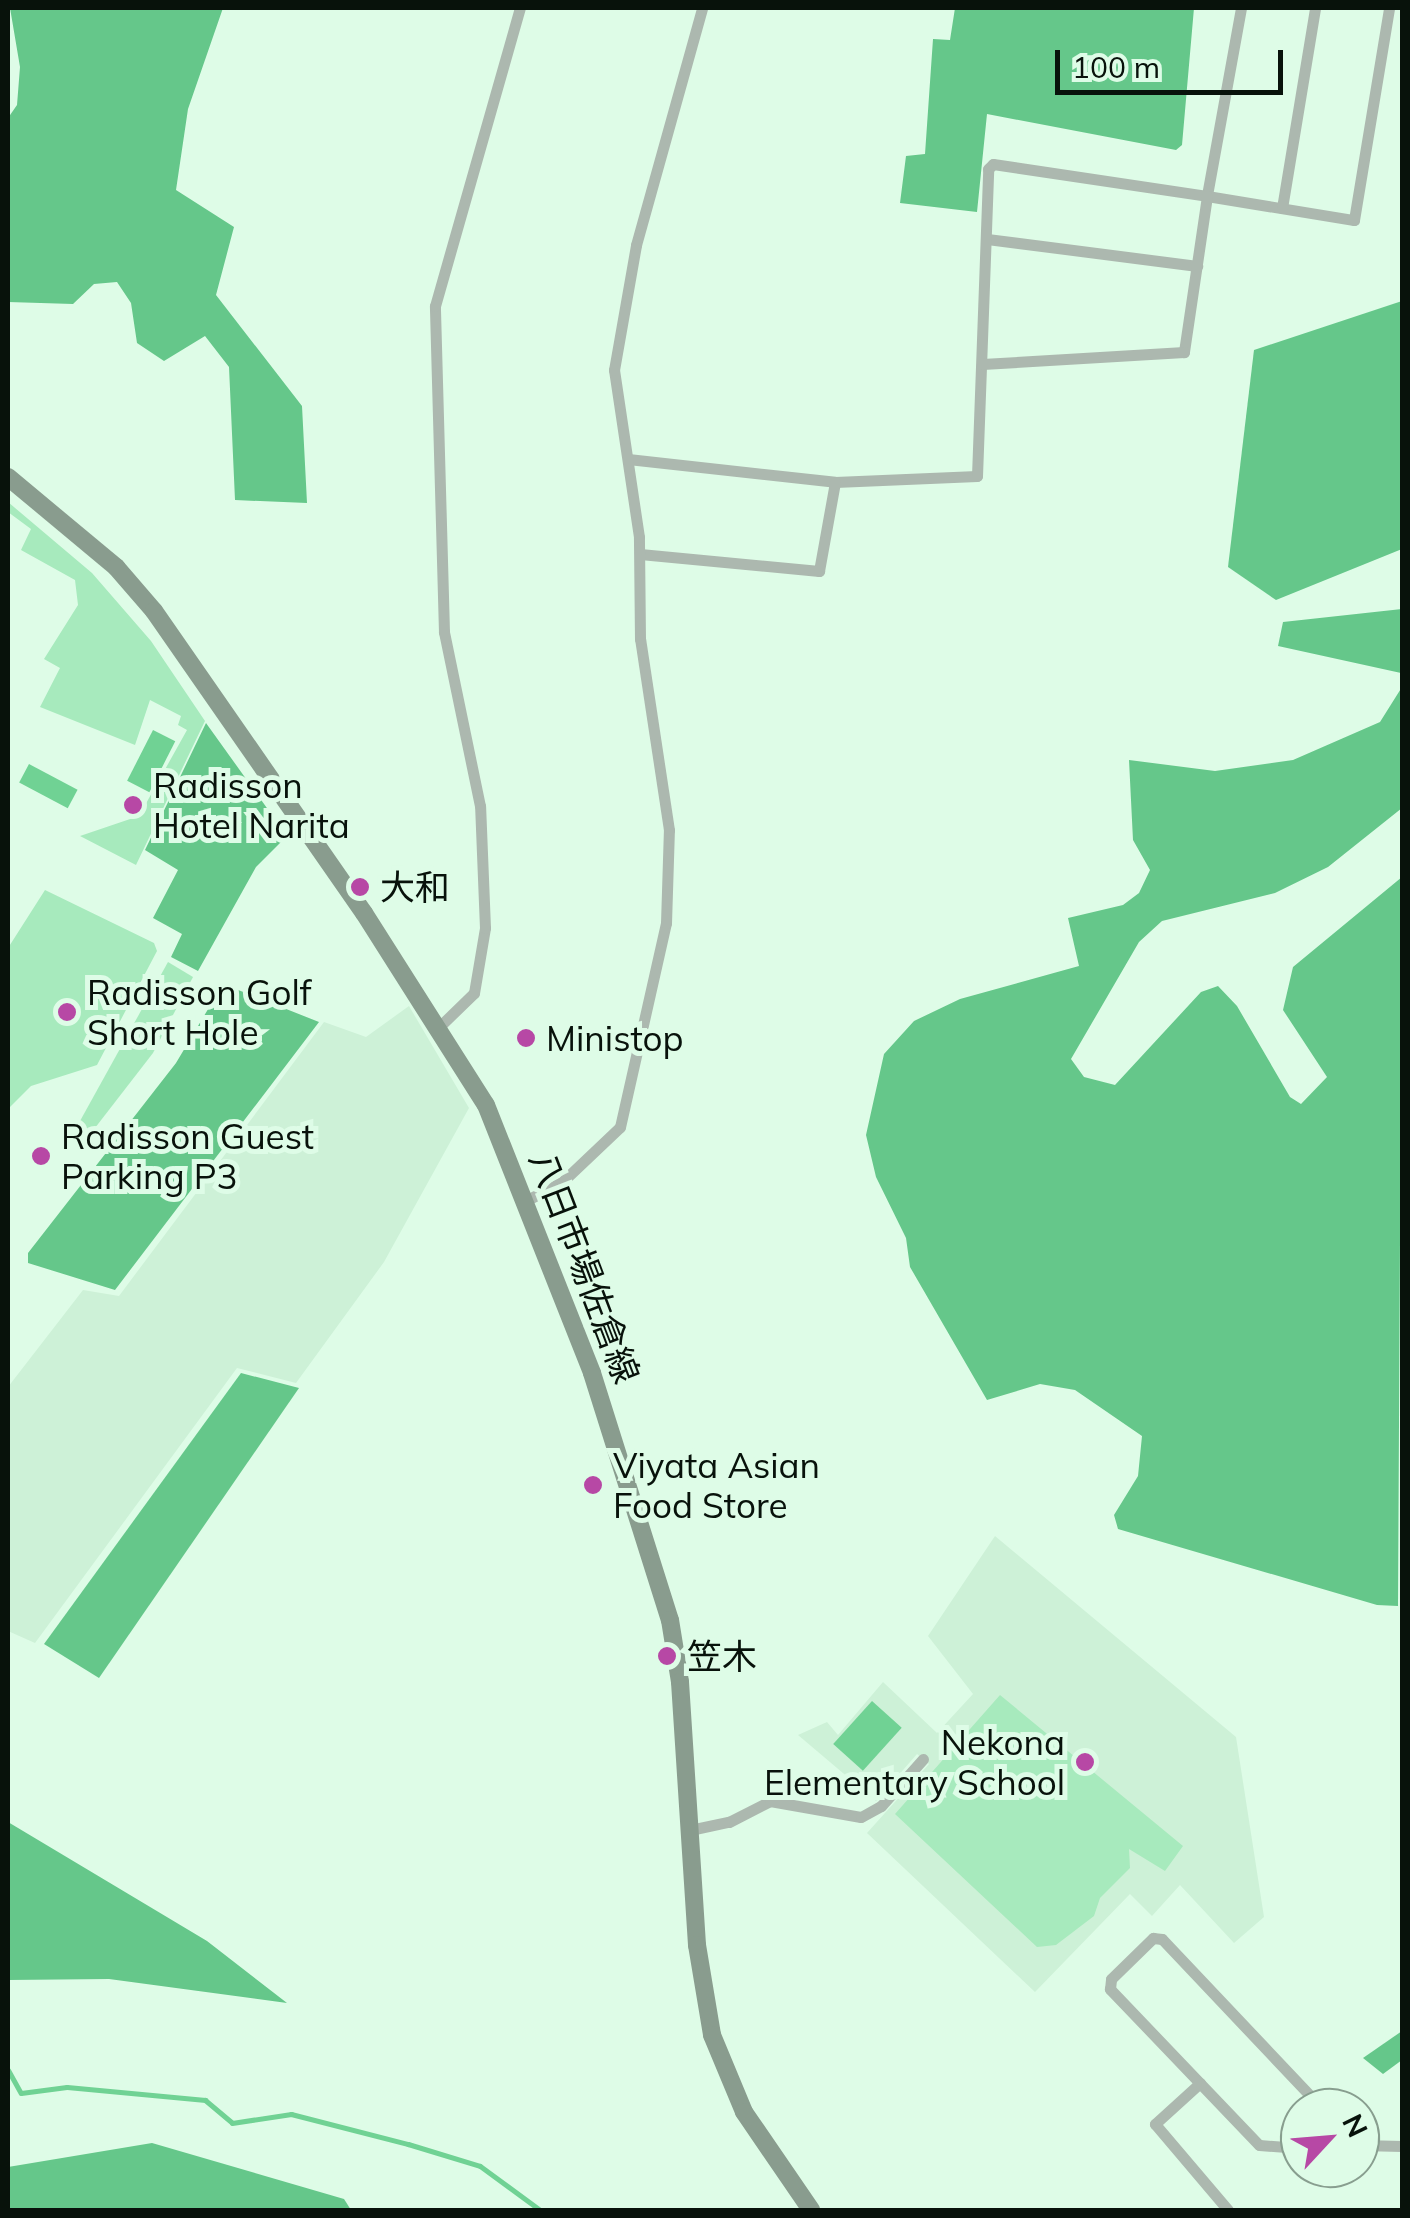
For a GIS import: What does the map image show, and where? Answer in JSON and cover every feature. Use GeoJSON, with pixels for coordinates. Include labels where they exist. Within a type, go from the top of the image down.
{"type":"FeatureCollection","features":[{"type":"Feature","properties":{"kind":"main road","name":"八日市場佐倉線"},"geometry":{"type":"LineString","coordinates":[[8,477],[116,567],[154,611],[440,1026],[486,1105],[527,1200],[660,1581],[680,1682],[697,1945],[712,2035],[744,2112],[811,2210]]}},
{"type":"Feature","properties":{"kind":"street"},"geometry":{"type":"LineString","coordinates":[[440,1026],[474,993],[485,928],[480,806],[444,632],[435,306],[520,8]]}},
{"type":"Feature","properties":{"kind":"street"},"geometry":{"type":"LineString","coordinates":[[527,1200],[561,1182],[620,1127],[666,923],[670,830],[640,639],[640,554],[628,459],[614,390],[623,302],[702,8]]}},
{"type":"Feature","properties":{"kind":"street"},"geometry":{"type":"LineString","coordinates":[[982,364],[1184,352],[1240,8]]}},
{"type":"Feature","properties":{"kind":"street"},"geometry":{"type":"LineString","coordinates":[[1282,208],[1315,8]]}},
{"type":"Feature","properties":{"kind":"street"},"geometry":{"type":"LineString","coordinates":[[628,459],[835,482],[977,476],[993,164],[1354,220],[1389,8]]}},
{"type":"Feature","properties":{"kind":"street"},"geometry":{"type":"LineString","coordinates":[[987,238],[1197,266]]}},
{"type":"Feature","properties":{"kind":"street"},"geometry":{"type":"LineString","coordinates":[[640,554],[819,570],[835,482]]}},
{"type":"Feature","properties":{"kind":"street"},"geometry":{"type":"LineString","coordinates":[[690,1830],[729,1822],[770,1802],[850,1816],[872,1814],[923,1759]]}},
{"type":"Feature","properties":{"kind":"street"},"geometry":{"type":"LineString","coordinates":[[1280,2147],[1259,2145],[1110,1989],[1111,1978],[1153,1938],[1162,1939],[1303,2088]]}},
{"type":"Feature","properties":{"kind":"street"},"geometry":{"type":"LineString","coordinates":[[1200,2083],[1155,2124],[1228,2210]]}},
{"type":"Feature","properties":{"kind":"shaded area"},"geometry":{"type":"Polygon","coordinates":[[[10,8],[223,8],[188,109],[176,190],[234,227],[216,295],[302,406],[307,503],[235,500],[229,367],[205,336],[164,361],[137,343],[131,303],[117,282],[94,284],[73,304],[8,302],[8,118],[17,105],[20,67],[10,8]]]}},
{"type":"Feature","properties":{"kind":"shaded area"},"geometry":{"type":"Polygon","coordinates":[[[955,8],[1194,8],[1182,145],[1176,150],[987,114],[977,212],[900,203],[906,156],[925,154],[933,39],[950,40],[955,8]]]}},
{"type":"Feature","properties":{"kind":"shaded area"},"geometry":{"type":"Polygon","coordinates":[[[1402,301],[1402,549],[1276,600],[1228,567],[1254,350],[1402,301]]]}},
{"type":"Feature","properties":{"kind":"shaded area"},"geometry":{"type":"Polygon","coordinates":[[[8,502],[92,573],[151,641],[205,721],[136,865],[80,836],[139,816],[187,730],[178,725],[181,716],[150,700],[135,745],[40,707],[60,668],[44,659],[78,605],[75,580],[21,550],[31,529],[8,512],[8,502]]]}},
{"type":"Feature","properties":{"kind":"shaded area"},"geometry":{"type":"Polygon","coordinates":[[[1402,609],[1402,679],[1401,673],[1278,646],[1283,622],[1402,609]]]}},
{"type":"Feature","properties":{"kind":"shaded area"},"geometry":{"type":"Polygon","coordinates":[[[1402,687],[1402,808],[1328,867],[1275,893],[1162,921],[1139,942],[1071,1059],[1084,1077],[1115,1085],[1201,992],[1218,986],[1237,1006],[1290,1097],[1301,1104],[1327,1077],[1283,1010],[1293,967],[1402,877],[1398,1606],[1377,1605],[1118,1529],[1114,1515],[1138,1476],[1142,1436],[1075,1390],[1040,1384],[987,1400],[910,1267],[906,1238],[876,1177],[866,1135],[884,1054],[914,1021],[960,999],[1079,966],[1068,918],[1123,905],[1139,893],[1150,870],[1133,840],[1129,760],[1215,771],[1293,760],[1380,722],[1402,687]]]}},
{"type":"Feature","properties":{"kind":"shaded area"},"geometry":{"type":"Polygon","coordinates":[[[206,723],[287,836],[256,867],[198,971],[171,957],[182,934],[153,918],[178,870],[145,850],[206,723]]]}},
{"type":"Feature","properties":{"kind":"shaded area"},"geometry":{"type":"Polygon","coordinates":[[[153,730],[175,741],[149,792],[127,781],[153,730]]]}},
{"type":"Feature","properties":{"kind":"shaded area"},"geometry":{"type":"Polygon","coordinates":[[[29,764],[78,790],[68,808],[19,783],[29,764]]]}},
{"type":"Feature","properties":{"kind":"shaded area","name":"Radisson Golf Short Hole"},"geometry":{"type":"Polygon","coordinates":[[[45,890],[154,943],[157,951],[97,1065],[31,1086],[8,1109],[8,948],[45,890]]]}},
{"type":"Feature","properties":{"kind":"shaded area"},"geometry":{"type":"Polygon","coordinates":[[[168,962],[193,977],[153,1053],[88,1137],[80,1121],[168,962]]]}},
{"type":"Feature","properties":{"kind":"shaded area"},"geometry":{"type":"Polygon","coordinates":[[[223,984],[319,1022],[115,1290],[28,1263],[28,1253],[176,1063],[223,984]]]}},
{"type":"Feature","properties":{"kind":"shaded area"},"geometry":{"type":"Polygon","coordinates":[[[409,1006],[469,1108],[384,1262],[296,1383],[237,1368],[35,1643],[8,1631],[8,1387],[83,1290],[119,1296],[324,1022],[366,1037],[409,1006]]]}},
{"type":"Feature","properties":{"kind":"shaded area"},"geometry":{"type":"Polygon","coordinates":[[[241,1373],[299,1388],[99,1678],[44,1644],[241,1373]]]}},
{"type":"Feature","properties":{"kind":"shaded area","name":"Nekona Elementary School"},"geometry":{"type":"Polygon","coordinates":[[[995,1536],[1236,1737],[1264,1917],[1234,1943],[1180,1885],[1152,1916],[1130,1894],[1035,1992],[867,1833],[929,1764],[917,1754],[876,1801],[798,1735],[827,1722],[838,1735],[883,1682],[937,1733],[973,1694],[928,1636],[995,1536]]]}},
{"type":"Feature","properties":{"kind":"shaded area"},"geometry":{"type":"Polygon","coordinates":[[[1000,1695],[1183,1846],[1165,1871],[1129,1849],[1130,1868],[1100,1898],[1094,1916],[1056,1945],[1037,1947],[895,1814],[1000,1695]]]}},
{"type":"Feature","properties":{"kind":"shaded area"},"geometry":{"type":"Polygon","coordinates":[[[872,1701],[902,1728],[863,1771],[833,1744],[872,1701]]]}},
{"type":"Feature","properties":{"kind":"shaded area"},"geometry":{"type":"Polygon","coordinates":[[[8,1822],[207,1941],[287,2003],[109,1979],[8,1980],[8,1822]]]}},
{"type":"Feature","properties":{"kind":"shaded area"},"geometry":{"type":"Polygon","coordinates":[[[1402,2031],[1402,2060],[1383,2074],[1363,2058],[1402,2031]]]}},
{"type":"Feature","properties":{"kind":"shaded area"},"geometry":{"type":"Polygon","coordinates":[[[152,2143],[344,2199],[351,2210],[8,2210],[8,2167],[152,2143]]]}},
{"type":"Feature","properties":{"kind":"waterway"},"geometry":{"type":"LineString","coordinates":[[8,2070],[21,2093],[67,2087],[205,2100],[232,2123],[291,2114],[408,2144],[480,2166],[540,2210]]}},
{"type":"Feature","properties":{"kind":"place","name":"Radisson Hotel Narita"},"geometry":{"type":"Point","coordinates":[133,805]}},
{"type":"Feature","properties":{"kind":"place","name":"大和"},"geometry":{"type":"Point","coordinates":[360,887]}},
{"type":"Feature","properties":{"kind":"place","name":"Radisson Golf Short Hole"},"geometry":{"type":"Point","coordinates":[67,1012]}},
{"type":"Feature","properties":{"kind":"place","name":"Ministop"},"geometry":{"type":"Point","coordinates":[526,1038]}},
{"type":"Feature","properties":{"kind":"place","name":"Radisson Guest Parking P3"},"geometry":{"type":"Point","coordinates":[41,1156]}},
{"type":"Feature","properties":{"kind":"place","name":"Viyata Asian Food Store"},"geometry":{"type":"Point","coordinates":[593,1485]}},
{"type":"Feature","properties":{"kind":"place","name":"笠木"},"geometry":{"type":"Point","coordinates":[667,1656]}},
{"type":"Feature","properties":{"kind":"place","name":"Nekona Elementary School"},"geometry":{"type":"Point","coordinates":[1085,1762]}}]}
